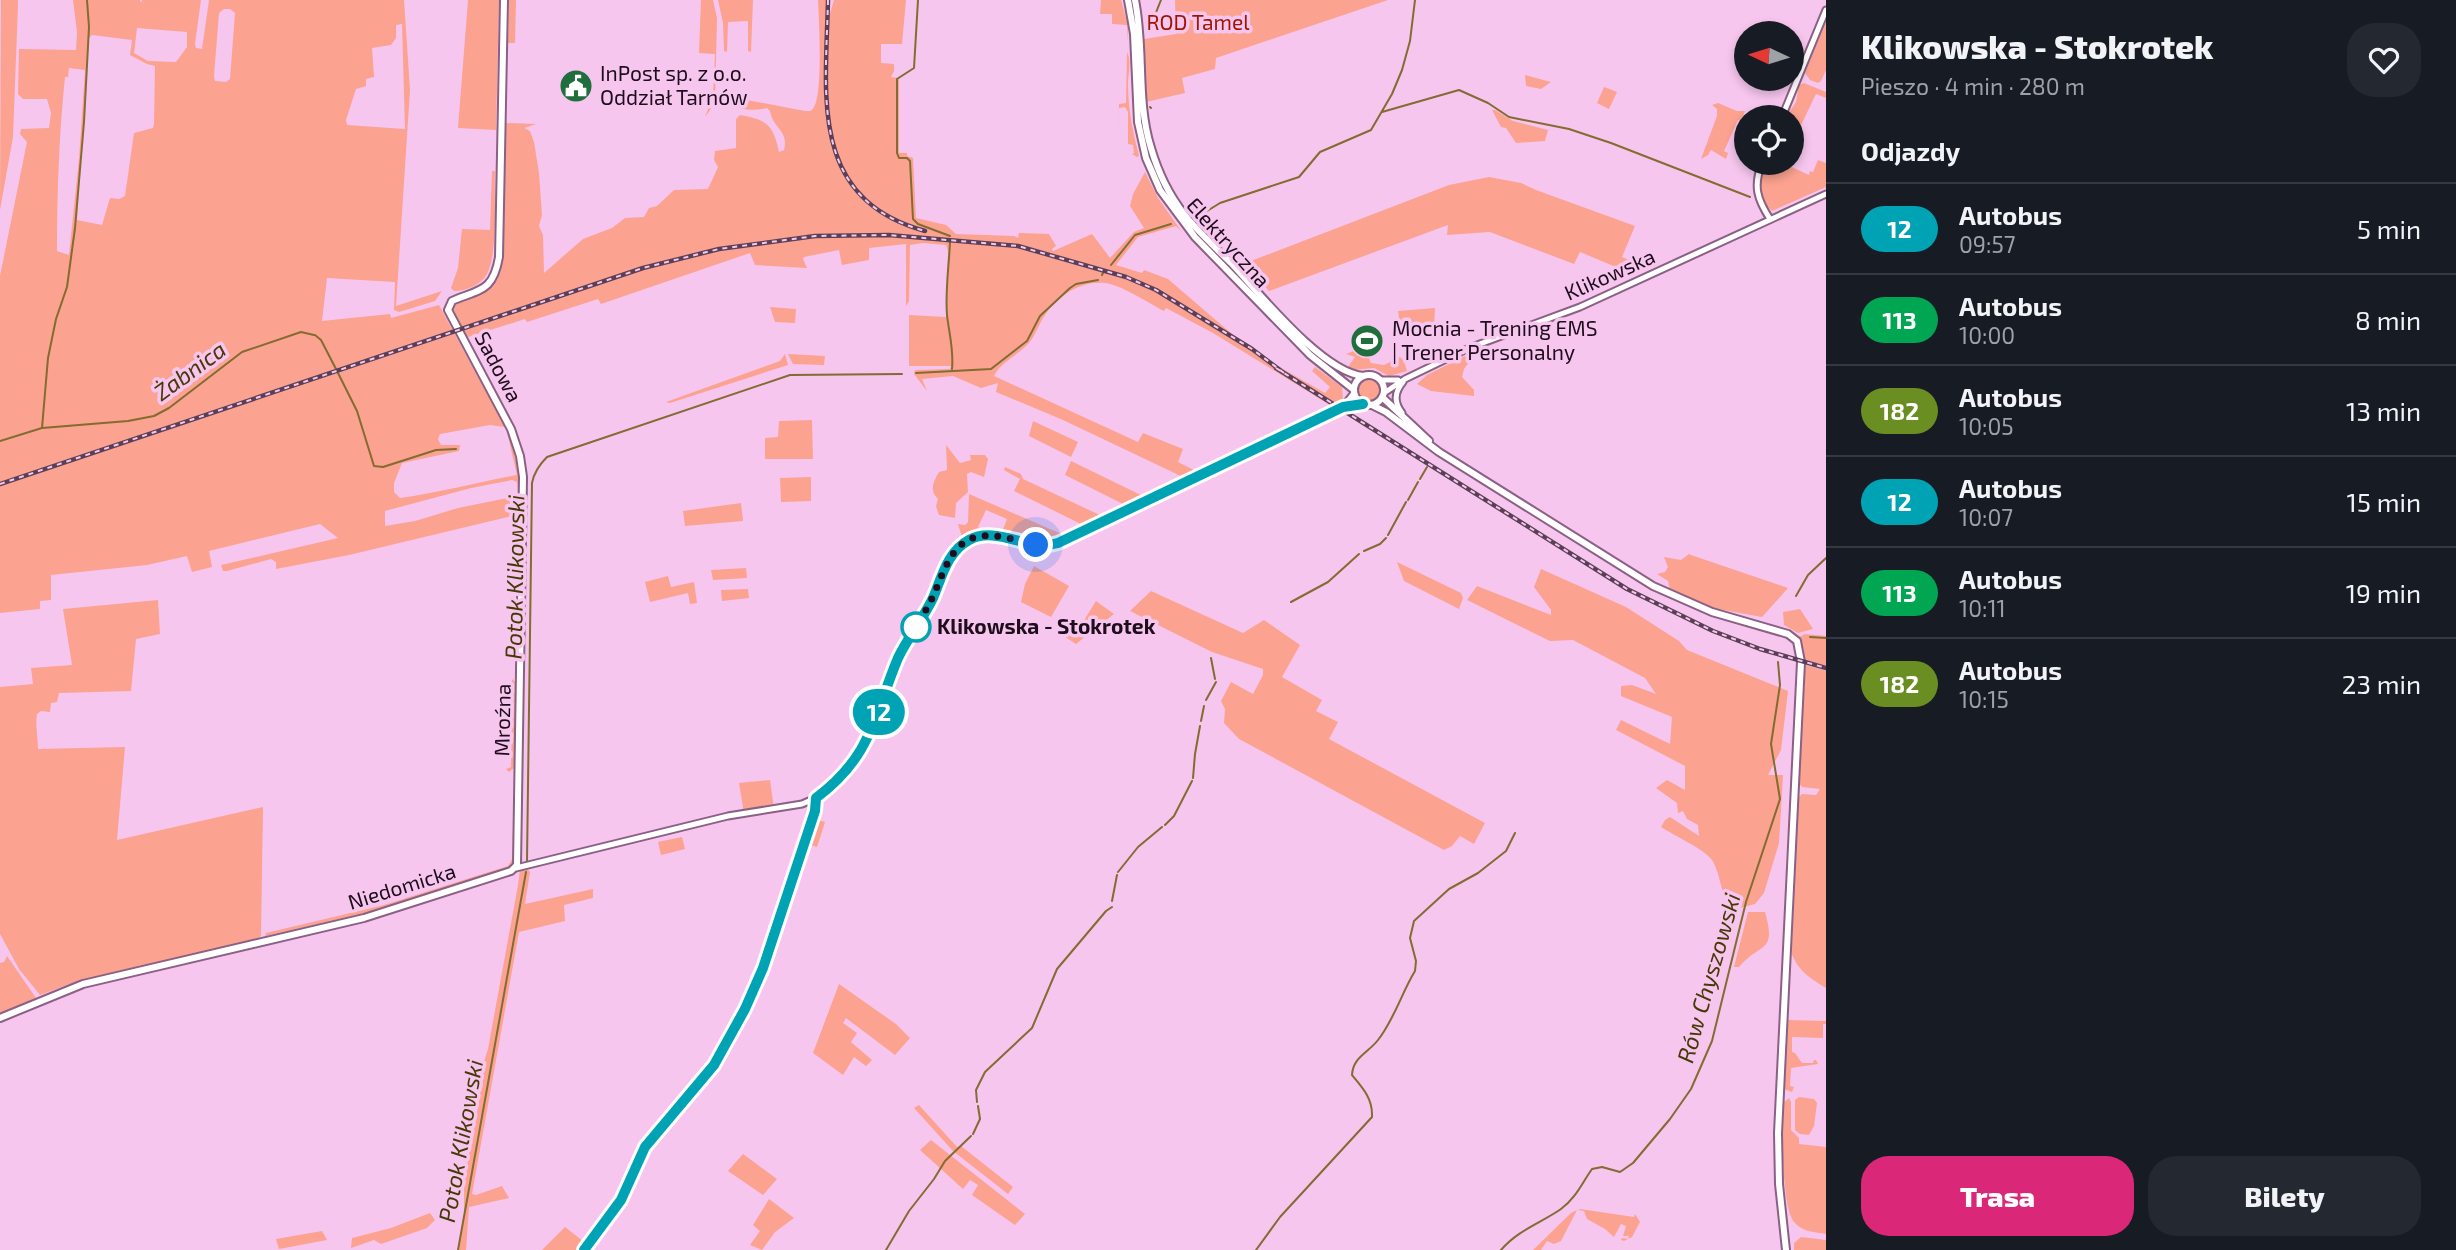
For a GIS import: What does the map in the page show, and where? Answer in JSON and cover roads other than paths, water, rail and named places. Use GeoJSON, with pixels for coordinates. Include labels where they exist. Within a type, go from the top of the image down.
{"type":"FeatureCollection","features":[{"type":"Feature","properties":{"kind":"main road","name":"Sadowa"},"geometry":{"type":"LineString","coordinates":[[504,0],[499,257],[491,282],[481,290],[450,304],[449,313],[510,428],[517,447]]}},
{"type":"Feature","properties":{"kind":"main road","name":"Elektryczna"},"geometry":{"type":"LineString","coordinates":[[1128,0],[1134,39],[1138,122],[1146,158],[1160,190],[1195,237],[1310,355],[1354,392]]}},
{"type":"Feature","properties":{"kind":"main road","name":"Elektryczna"},"geometry":{"type":"LineString","coordinates":[[1135,0],[1141,38],[1147,135],[1155,162],[1168,190],[1190,221],[1310,346],[1351,375],[1364,376]]}},
{"type":"Feature","properties":{"kind":"main road"},"geometry":{"type":"LineString","coordinates":[[1449,459],[1383,395],[1380,380],[1373,376],[1364,376],[1357,382],[1354,392],[1363,404],[1386,412],[1449,459],[1670,595],[1712,612],[1788,634],[1799,645],[1800,676],[1778,1133],[1779,1184],[1786,1250]]}},
{"type":"Feature","properties":{"kind":"main road"},"geometry":{"type":"LineString","coordinates":[[1372,405],[1383,395]]}},
{"type":"Feature","properties":{"kind":"main road","name":"Mroźna"},"geometry":{"type":"LineString","coordinates":[[516,868],[519,843],[523,488],[517,447]]}},
{"type":"Feature","properties":{"kind":"main road","name":"Niedomicka"},"geometry":{"type":"LineString","coordinates":[[0,1018],[83,984],[364,918],[516,868]]}},
{"type":"Feature","properties":{"kind":"street"},"geometry":{"type":"LineString","coordinates":[[1787,105],[1826,10]]}},
{"type":"Feature","properties":{"kind":"street"},"geometry":{"type":"LineString","coordinates":[[1758,175],[1756,192],[1759,203],[1770,219]]}},
{"type":"Feature","properties":{"kind":"street","name":"Klikowska"},"geometry":{"type":"LineString","coordinates":[[1383,395],[1405,379],[1485,342],[1596,300],[1826,194]]}},
{"type":"Feature","properties":{"kind":"street"},"geometry":{"type":"LineString","coordinates":[[1405,379],[1395,398],[1406,419]]}},
{"type":"Feature","properties":{"kind":"street","name":"Klikowska"},"geometry":{"type":"LineString","coordinates":[[1380,380],[1390,382],[1405,379]]}},
{"type":"Feature","properties":{"kind":"street"},"geometry":{"type":"LineString","coordinates":[[1343,407],[1354,392]]}},
{"type":"Feature","properties":{"kind":"street"},"geometry":{"type":"LineString","coordinates":[[584,1250],[621,1200],[645,1147],[714,1065],[755,990],[815,811],[816,798],[850,766],[864,748],[901,652],[932,600],[950,558],[962,544],[971,539],[988,536],[1036,545],[1058,543],[1343,407],[1363,404]]}},
{"type":"Feature","properties":{"kind":"street","name":"Niedomicka"},"geometry":{"type":"LineString","coordinates":[[516,868],[728,816],[802,804],[816,798]]}},
{"type":"Feature","properties":{"kind":"waterway"},"geometry":{"type":"LineString","coordinates":[[42,428],[48,358],[56,319],[67,287],[75,228],[84,122],[89,27],[87,0]]}},
{"type":"Feature","properties":{"kind":"waterway","name":"Potok Klikowski"},"geometry":{"type":"LineString","coordinates":[[918,0],[914,68],[897,79],[897,153],[899,158],[907,158],[910,161],[913,219],[918,224],[950,236]]}},
{"type":"Feature","properties":{"kind":"waterway"},"geometry":{"type":"LineString","coordinates":[[1153,20],[1161,0]]}},
{"type":"Feature","properties":{"kind":"waterway","name":"Potok Klikowski"},"geometry":{"type":"LineString","coordinates":[[1199,216],[1220,203],[1299,177],[1320,152],[1371,130],[1392,94],[1402,70],[1410,41],[1415,0]]}},
{"type":"Feature","properties":{"kind":"waterway"},"geometry":{"type":"LineString","coordinates":[[1382,112],[1459,90],[1488,103],[1509,117],[1569,129],[1750,197]]}},
{"type":"Feature","properties":{"kind":"waterway","name":"Potok Klikowski"},"geometry":{"type":"LineString","coordinates":[[1111,265],[1135,235],[1171,224]]}},
{"type":"Feature","properties":{"kind":"waterway","name":"Potok Klikowski"},"geometry":{"type":"LineString","coordinates":[[950,242],[947,315],[952,369]]}},
{"type":"Feature","properties":{"kind":"waterway","name":"Potok Klikowski"},"geometry":{"type":"LineString","coordinates":[[916,373],[991,369],[1027,341],[1040,316],[1070,288],[1076,284],[1098,280]]}},
{"type":"Feature","properties":{"kind":"waterway","name":"Żabnica"},"geometry":{"type":"LineString","coordinates":[[0,441],[42,428],[128,421],[154,416],[169,408],[242,352],[301,332],[314,335]]}},
{"type":"Feature","properties":{"kind":"waterway","name":"Żabnica"},"geometry":{"type":"LineString","coordinates":[[315,335],[321,340],[336,369]]}},
{"type":"Feature","properties":{"kind":"waterway","name":"Żabnica"},"geometry":{"type":"LineString","coordinates":[[338,373],[357,411],[374,466],[383,467],[436,450],[456,449]]}},
{"type":"Feature","properties":{"kind":"waterway","name":"Potok Klikowski"},"geometry":{"type":"LineString","coordinates":[[527,861],[532,483],[539,466],[547,457],[790,375],[902,374]]}},
{"type":"Feature","properties":{"kind":"waterway"},"geometry":{"type":"LineString","coordinates":[[1420,479],[1427,467]]}},
{"type":"Feature","properties":{"kind":"waterway"},"geometry":{"type":"LineString","coordinates":[[1408,500],[1418,482]]}},
{"type":"Feature","properties":{"kind":"waterway"},"geometry":{"type":"LineString","coordinates":[[1388,535],[1406,502]]}},
{"type":"Feature","properties":{"kind":"waterway"},"geometry":{"type":"LineString","coordinates":[[1364,551],[1380,544],[1386,538]]}},
{"type":"Feature","properties":{"kind":"waterway"},"geometry":{"type":"LineString","coordinates":[[1291,602],[1328,582],[1359,554]]}},
{"type":"Feature","properties":{"kind":"waterway","name":"Rów Chyszowski"},"geometry":{"type":"LineString","coordinates":[[1796,596],[1808,575],[1826,558]]}},
{"type":"Feature","properties":{"kind":"waterway"},"geometry":{"type":"LineString","coordinates":[[1810,637],[1826,638]]}},
{"type":"Feature","properties":{"kind":"waterway"},"geometry":{"type":"LineString","coordinates":[[1211,658],[1215,679]]}},
{"type":"Feature","properties":{"kind":"waterway","name":"Rów Chyszowski"},"geometry":{"type":"LineString","coordinates":[[1501,1250],[1522,1232],[1566,1205],[1592,1169],[1602,1167],[1620,1172],[1633,1163],[1691,1089],[1712,1041],[1746,902],[1780,799],[1771,744],[1780,685],[1778,662]]}},
{"type":"Feature","properties":{"kind":"waterway"},"geometry":{"type":"LineString","coordinates":[[1206,700],[1216,682]]}},
{"type":"Feature","properties":{"kind":"waterway"},"geometry":{"type":"LineString","coordinates":[[1201,721],[1204,706]]}},
{"type":"Feature","properties":{"kind":"waterway"},"geometry":{"type":"LineString","coordinates":[[1193,778],[1200,726]]}},
{"type":"Feature","properties":{"kind":"waterway"},"geometry":{"type":"LineString","coordinates":[[1165,825],[1174,816],[1192,781]]}},
{"type":"Feature","properties":{"kind":"waterway"},"geometry":{"type":"LineString","coordinates":[[1118,872],[1138,847],[1162,827]]}},
{"type":"Feature","properties":{"kind":"waterway"},"geometry":{"type":"LineString","coordinates":[[1256,1250],[1280,1217],[1372,1117],[1369,1099],[1352,1075],[1353,1069],[1358,1059],[1384,1032],[1415,971],[1416,961],[1410,938],[1414,921],[1449,889],[1478,873],[1506,851],[1515,833]]}},
{"type":"Feature","properties":{"kind":"waterway","name":"Potok Klikowski"},"geometry":{"type":"LineString","coordinates":[[458,1250],[526,872]]}},
{"type":"Feature","properties":{"kind":"waterway"},"geometry":{"type":"LineString","coordinates":[[1112,901],[1117,875]]}},
{"type":"Feature","properties":{"kind":"waterway"},"geometry":{"type":"LineString","coordinates":[[977,1102],[976,1090],[985,1072],[1032,1028],[1057,969],[1112,907]]}},
{"type":"Feature","properties":{"kind":"waterway"},"geometry":{"type":"LineString","coordinates":[[973,1134],[980,1119],[978,1106]]}},
{"type":"Feature","properties":{"kind":"waterway"},"geometry":{"type":"LineString","coordinates":[[886,1250],[909,1211],[945,1161],[971,1136]]}},
{"type":"Feature","properties":{"kind":"railway"},"geometry":{"type":"LineString","coordinates":[[828,0],[827,106],[832,139],[842,169],[860,195],[887,216],[925,231]]}},
{"type":"Feature","properties":{"kind":"railway"},"geometry":{"type":"LineString","coordinates":[[0,484],[643,268],[719,249],[815,236],[889,235],[1018,246],[1126,277],[1156,290],[1252,349],[1284,373]]}},
{"type":"Feature","properties":{"kind":"railway"},"geometry":{"type":"LineString","coordinates":[[1276,368],[1627,589],[1713,631],[1760,649],[1826,668]]}},
{"type":"Feature","properties":{"kind":"place","name":"InPost sp. z o.o. Oddział Tarnów"},"geometry":{"type":"Point","coordinates":[576,86]}},
{"type":"Feature","properties":{"kind":"place","name":"Mocnia - Trening EMS | Trener Personalny"},"geometry":{"type":"Point","coordinates":[1367,341]}},
{"type":"Feature","properties":{"kind":"place","name":"Klikowska - Stokrotek"},"geometry":{"type":"Point","coordinates":[916,627]}},
{"type":"Feature","properties":{"kind":"park label","name":"ROD Tamel"},"geometry":{"type":"Point","coordinates":[1198,23]}}]}
